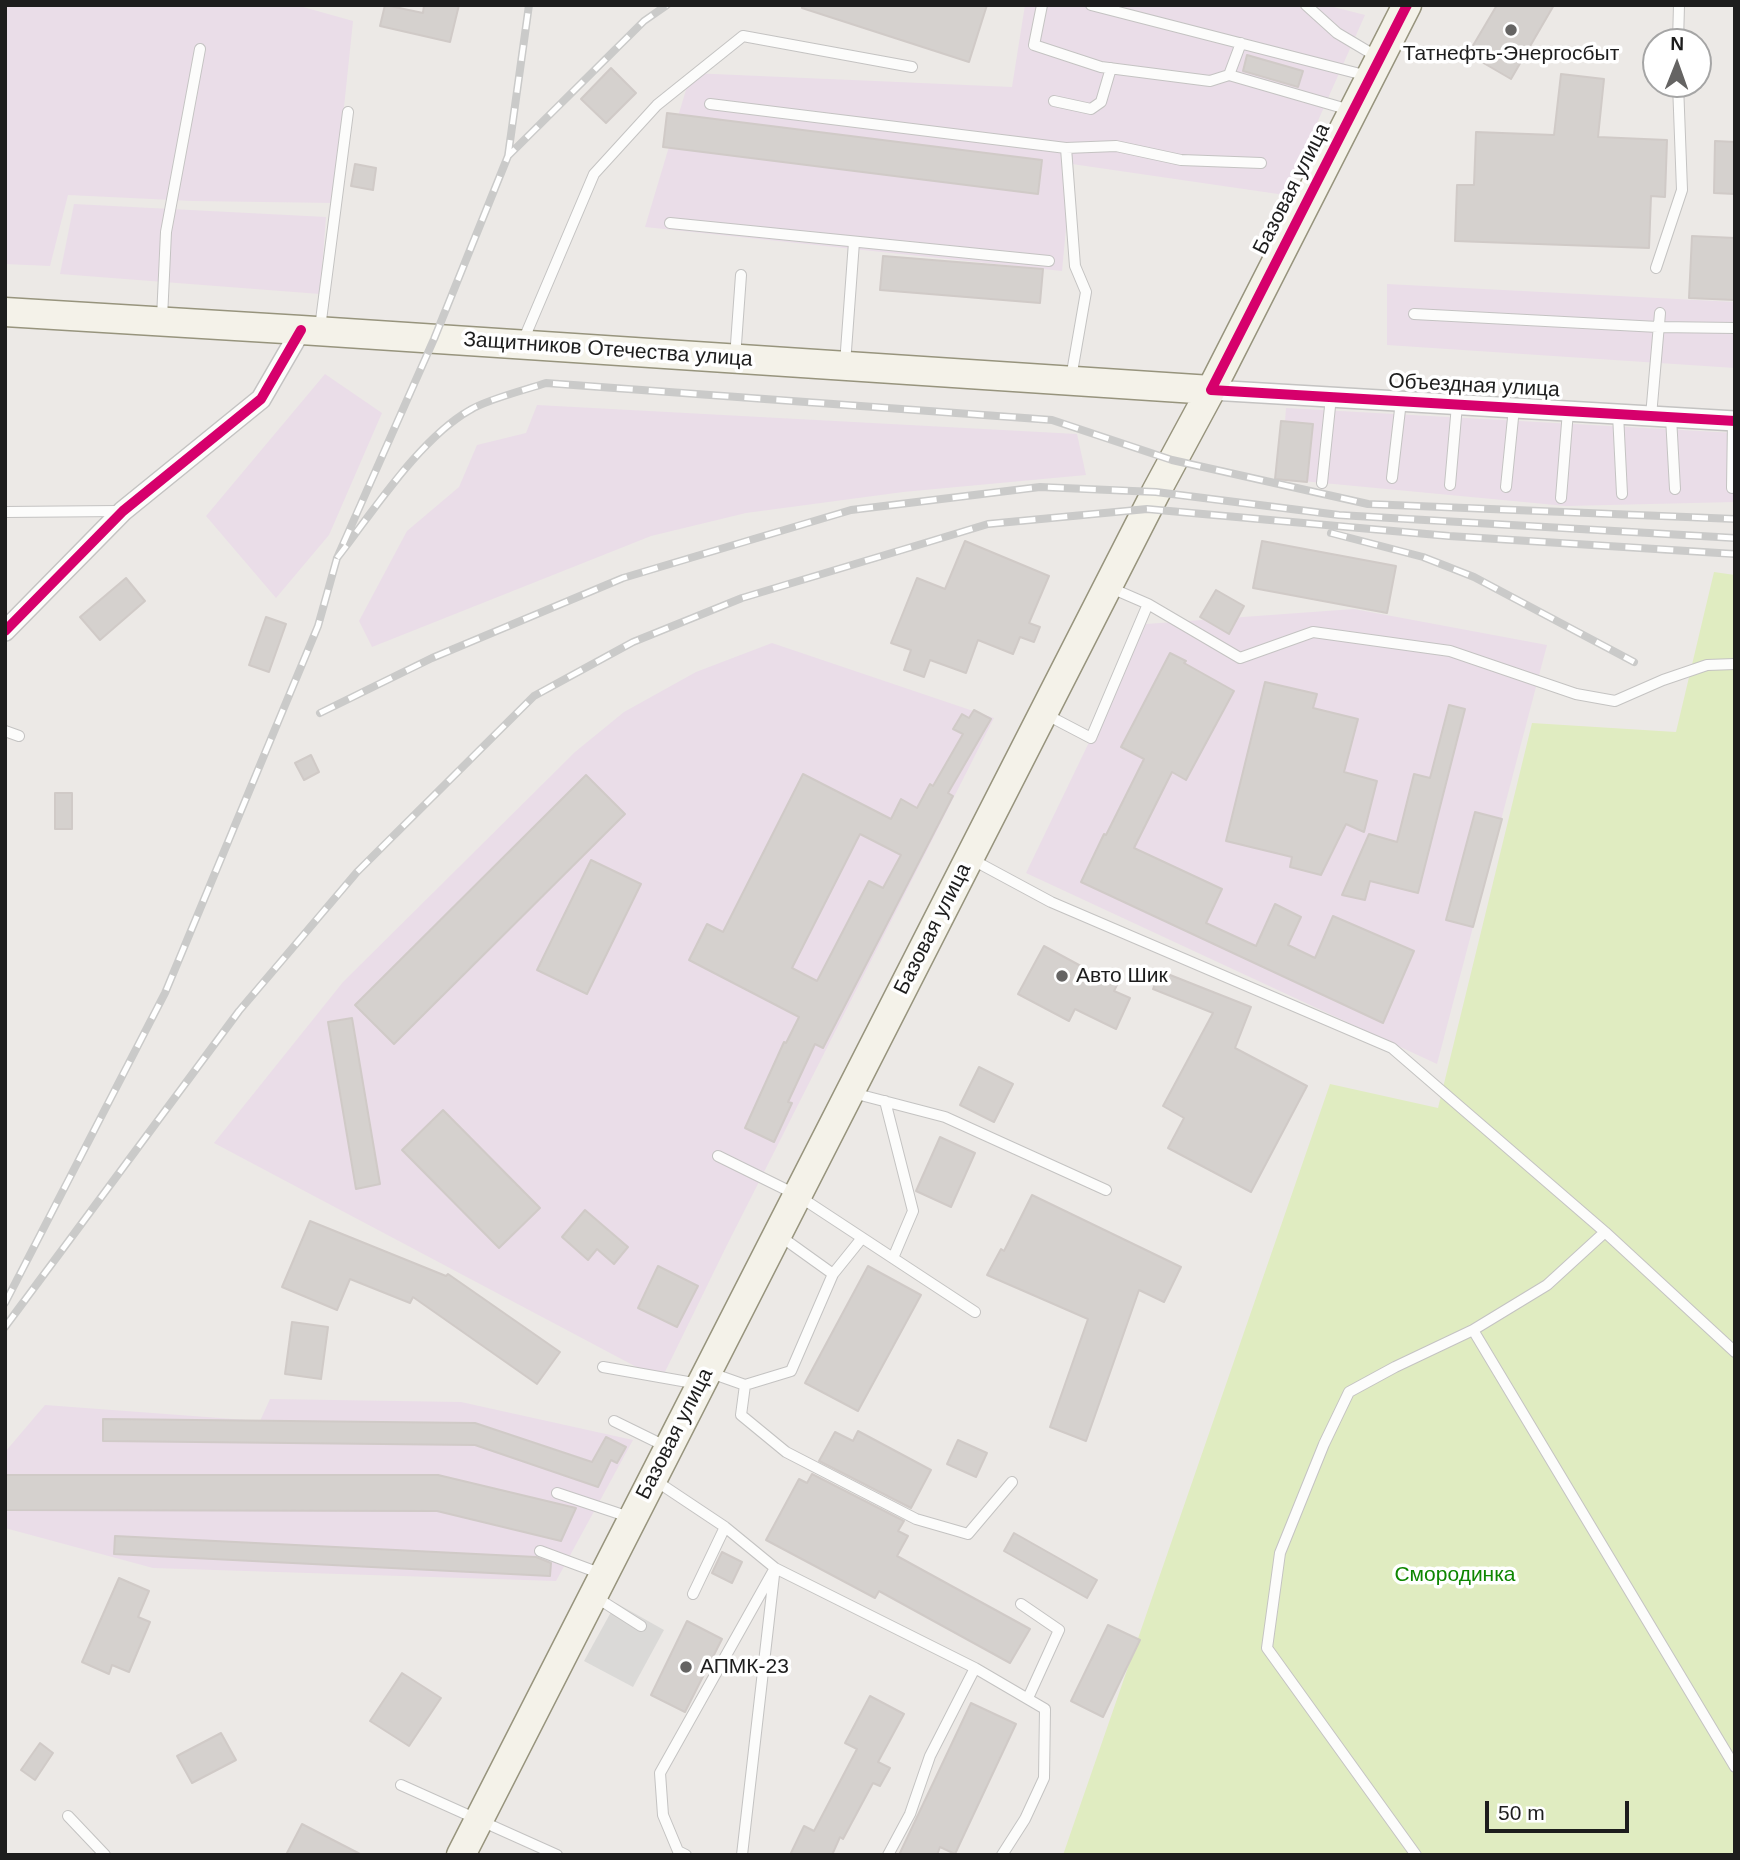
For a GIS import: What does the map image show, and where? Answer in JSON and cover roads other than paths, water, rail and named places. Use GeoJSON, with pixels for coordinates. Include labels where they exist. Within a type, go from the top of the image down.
{"type":"FeatureCollection","features":[{"type":"Feature","properties":{"kind":"main road","name":"Базовая улица"},"geometry":{"type":"LineString","coordinates":[[461,1855],[1407,5]]}},
{"type":"Feature","properties":{"kind":"main road","name":"Защитников Отечества улица"},"geometry":{"type":"LineString","coordinates":[[5,312],[1211,390]]}},
{"type":"Feature","properties":{"kind":"street"},"geometry":{"type":"LineString","coordinates":[[5,631],[123,511],[261,399],[310,331]]}},
{"type":"Feature","properties":{"kind":"street","name":"Объездная улица"},"geometry":{"type":"LineString","coordinates":[[1211,390],[1734,421]]}},
{"type":"Feature","properties":{"kind":"lane"},"geometry":{"type":"LineString","coordinates":[[1042,5],[1034,45],[1111,68],[1210,81],[1229,75],[1353,111]]}},
{"type":"Feature","properties":{"kind":"lane"},"geometry":{"type":"LineString","coordinates":[[1091,5],[1241,43],[1375,68]]}},
{"type":"Feature","properties":{"kind":"lane"},"geometry":{"type":"LineString","coordinates":[[1306,5],[1375,68]]}},
{"type":"Feature","properties":{"kind":"lane"},"geometry":{"type":"LineString","coordinates":[[1678,28],[1679,5]]}},
{"type":"Feature","properties":{"kind":"lane"},"geometry":{"type":"LineString","coordinates":[[522,344],[594,174],[657,105],[743,36],[912,67]]}},
{"type":"Feature","properties":{"kind":"lane"},"geometry":{"type":"LineString","coordinates":[[1229,75],[1241,43]]}},
{"type":"Feature","properties":{"kind":"lane"},"geometry":{"type":"LineString","coordinates":[[162,321],[166,232],[200,49]]}},
{"type":"Feature","properties":{"kind":"lane"},"geometry":{"type":"LineString","coordinates":[[1054,102],[1091,108],[1101,102],[1111,68]]}},
{"type":"Feature","properties":{"kind":"lane"},"geometry":{"type":"LineString","coordinates":[[1656,268],[1682,190],[1679,98]]}},
{"type":"Feature","properties":{"kind":"lane"},"geometry":{"type":"LineString","coordinates":[[710,104],[1066,148],[1116,146],[1181,160],[1261,163]]}},
{"type":"Feature","properties":{"kind":"lane"},"geometry":{"type":"LineString","coordinates":[[310,331],[348,112]]}},
{"type":"Feature","properties":{"kind":"lane"},"geometry":{"type":"LineString","coordinates":[[1066,148],[1075,266],[1086,292],[1070,381]]}},
{"type":"Feature","properties":{"kind":"lane"},"geometry":{"type":"LineString","coordinates":[[670,223],[1049,261]]}},
{"type":"Feature","properties":{"kind":"lane"},"geometry":{"type":"LineString","coordinates":[[844,366],[854,242]]}},
{"type":"Feature","properties":{"kind":"lane"},"geometry":{"type":"LineString","coordinates":[[734,358],[741,275]]}},
{"type":"Feature","properties":{"kind":"lane"},"geometry":{"type":"LineString","coordinates":[[1660,313],[1658,327],[1661,416],[1675,489]]}},
{"type":"Feature","properties":{"kind":"lane"},"geometry":{"type":"LineString","coordinates":[[1414,314],[1658,327],[1735,328]]}},
{"type":"Feature","properties":{"kind":"lane"},"geometry":{"type":"LineString","coordinates":[[1322,483],[1331,397]]}},
{"type":"Feature","properties":{"kind":"lane"},"geometry":{"type":"LineString","coordinates":[[1392,478],[1401,401]]}},
{"type":"Feature","properties":{"kind":"lane"},"geometry":{"type":"LineString","coordinates":[[1450,485],[1457,404]]}},
{"type":"Feature","properties":{"kind":"lane"},"geometry":{"type":"LineString","coordinates":[[1506,487],[1514,408]]}},
{"type":"Feature","properties":{"kind":"lane"},"geometry":{"type":"LineString","coordinates":[[1561,498],[1568,411]]}},
{"type":"Feature","properties":{"kind":"lane"},"geometry":{"type":"LineString","coordinates":[[1618,414],[1622,494]]}},
{"type":"Feature","properties":{"kind":"lane"},"geometry":{"type":"LineString","coordinates":[[1732,488],[1734,421]]}},
{"type":"Feature","properties":{"kind":"lane"},"geometry":{"type":"LineString","coordinates":[[5,512],[123,511]]}},
{"type":"Feature","properties":{"kind":"lane"},"geometry":{"type":"LineString","coordinates":[[1108,586],[1148,604],[1240,658],[1313,632],[1450,651],[1576,694],[1615,701],[1707,665],[1735,664]]}},
{"type":"Feature","properties":{"kind":"lane"},"geometry":{"type":"LineString","coordinates":[[1043,713],[1091,738],[1148,604]]}},
{"type":"Feature","properties":{"kind":"lane"},"geometry":{"type":"LineString","coordinates":[[5,731],[19,736]]}},
{"type":"Feature","properties":{"kind":"lane"},"geometry":{"type":"LineString","coordinates":[[969,858],[1051,902],[1392,1048],[1605,1231],[1735,1352]]}},
{"type":"Feature","properties":{"kind":"lane"},"geometry":{"type":"LineString","coordinates":[[850,1092],[944,1116],[1106,1190]]}},
{"type":"Feature","properties":{"kind":"lane"},"geometry":{"type":"LineString","coordinates":[[885,1101],[913,1212],[893,1258]]}},
{"type":"Feature","properties":{"kind":"lane"},"geometry":{"type":"LineString","coordinates":[[719,1156],[797,1195],[975,1311]]}},
{"type":"Feature","properties":{"kind":"lane"},"geometry":{"type":"LineString","coordinates":[[1416,1855],[1267,1648],[1280,1553],[1324,1444],[1349,1392],[1473,1330],[1547,1285],[1605,1231]]}},
{"type":"Feature","properties":{"kind":"lane"},"geometry":{"type":"LineString","coordinates":[[777,1234],[833,1274]]}},
{"type":"Feature","properties":{"kind":"lane"},"geometry":{"type":"LineString","coordinates":[[603,1367],[745,1385],[791,1371],[833,1274],[862,1238]]}},
{"type":"Feature","properties":{"kind":"lane"},"geometry":{"type":"LineString","coordinates":[[1473,1330],[1735,1767]]}},
{"type":"Feature","properties":{"kind":"lane"},"geometry":{"type":"LineString","coordinates":[[745,1385],[741,1415],[786,1452],[916,1519],[968,1534],[1012,1482]]}},
{"type":"Feature","properties":{"kind":"lane"},"geometry":{"type":"LineString","coordinates":[[614,1421],[668,1447]]}},
{"type":"Feature","properties":{"kind":"lane"},"geometry":{"type":"LineString","coordinates":[[652,1479],[725,1527],[775,1568],[975,1668],[1045,1709],[1044,1778],[1025,1819],[1002,1855]]}},
{"type":"Feature","properties":{"kind":"lane"},"geometry":{"type":"LineString","coordinates":[[557,1493],[632,1518]]}},
{"type":"Feature","properties":{"kind":"lane"},"geometry":{"type":"LineString","coordinates":[[693,1594],[725,1527]]}},
{"type":"Feature","properties":{"kind":"lane"},"geometry":{"type":"LineString","coordinates":[[540,1551],[598,1585],[641,1626]]}},
{"type":"Feature","properties":{"kind":"lane"},"geometry":{"type":"LineString","coordinates":[[685,1855],[678,1851],[663,1815],[660,1773],[775,1568]]}},
{"type":"Feature","properties":{"kind":"lane"},"geometry":{"type":"LineString","coordinates":[[742,1855],[775,1568]]}},
{"type":"Feature","properties":{"kind":"lane"},"geometry":{"type":"LineString","coordinates":[[1021,1604],[1059,1630],[1028,1699]]}},
{"type":"Feature","properties":{"kind":"lane"},"geometry":{"type":"LineString","coordinates":[[888,1855],[909,1814],[930,1756],[975,1668]]}},
{"type":"Feature","properties":{"kind":"lane"},"geometry":{"type":"LineString","coordinates":[[401,1785],[557,1855]]}},
{"type":"Feature","properties":{"kind":"lane"},"geometry":{"type":"LineString","coordinates":[[68,1815],[105,1855]]}},
{"type":"Feature","properties":{"kind":"lane"},"geometry":{"type":"LineString","coordinates":[[529,1855],[533,1843]]}},
{"type":"Feature","properties":{"kind":"railway"},"geometry":{"type":"LineString","coordinates":[[508,156],[529,5]]}},
{"type":"Feature","properties":{"kind":"railway"},"geometry":{"type":"LineString","coordinates":[[5,1303],[165,993],[318,626],[337,558],[434,339],[508,156],[644,21],[667,5]]}},
{"type":"Feature","properties":{"kind":"railway"},"geometry":{"type":"LineString","coordinates":[[337,558],[415,457],[451,423],[487,402],[546,383],[1052,420],[1172,460],[1368,504],[1735,519]]}},
{"type":"Feature","properties":{"kind":"railway"},"geometry":{"type":"LineString","coordinates":[[320,713],[432,658],[623,578],[851,510],[1040,487],[1156,492],[1339,515],[1735,538]]}},
{"type":"Feature","properties":{"kind":"railway"},"geometry":{"type":"LineString","coordinates":[[5,1327],[239,1011],[357,872],[534,696],[633,642],[742,598],[988,524],[1147,509],[1449,536],[1735,554]]}},
{"type":"Feature","properties":{"kind":"railway"},"geometry":{"type":"LineString","coordinates":[[1331,533],[1423,557],[1474,577],[1634,662]]}},
{"type":"Feature","properties":{"kind":"place","name":"Татнефть-Энергосбыт"},"geometry":{"type":"Point","coordinates":[1511,30]}},
{"type":"Feature","properties":{"kind":"place","name":"Авто Шик"},"geometry":{"type":"Point","coordinates":[1062,976]}},
{"type":"Feature","properties":{"kind":"place","name":"АПМК-23"},"geometry":{"type":"Point","coordinates":[686,1667]}},
{"type":"Feature","properties":{"kind":"park label","name":"Смородинка"},"geometry":{"type":"Point","coordinates":[1455,1575]}}]}
